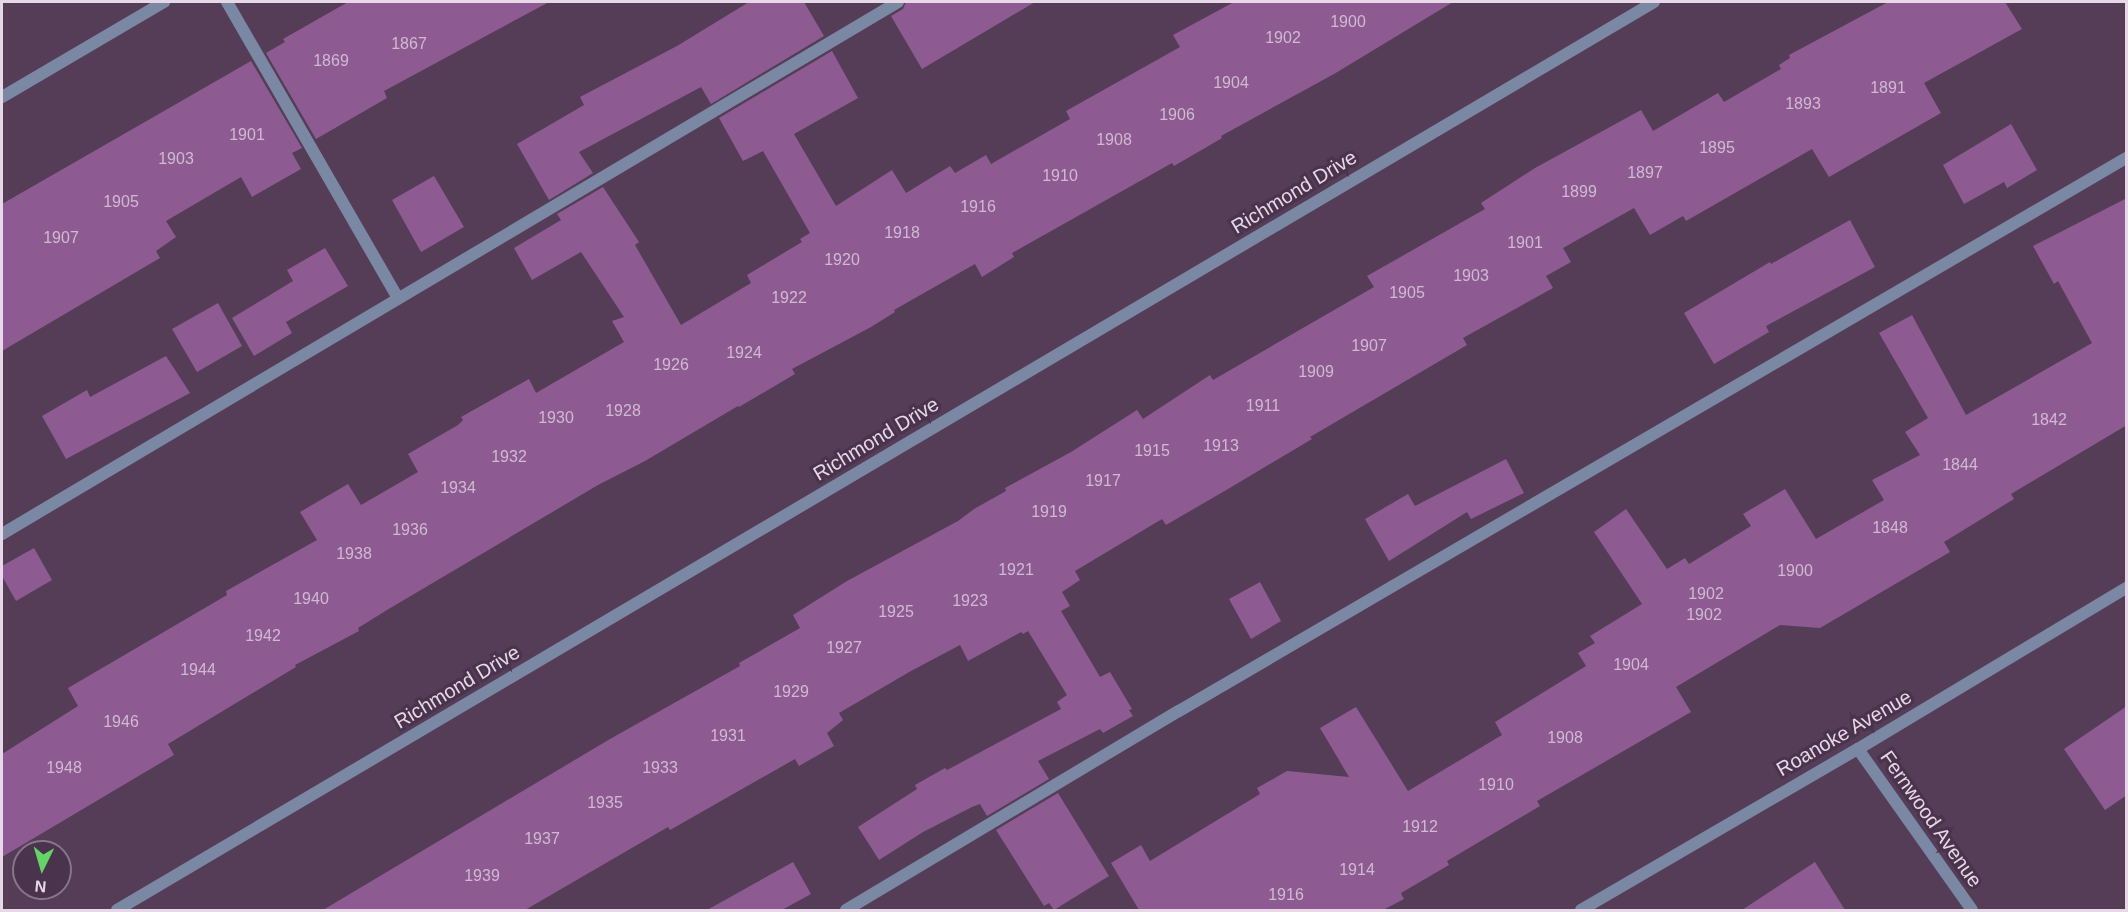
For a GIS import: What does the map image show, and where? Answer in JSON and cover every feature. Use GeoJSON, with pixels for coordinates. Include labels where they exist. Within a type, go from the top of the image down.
{"type":"FeatureCollection","features":[{"type":"Feature","properties":{"kind":"street"},"geometry":{"type":"LineString","coordinates":[[2,97],[164,2]]}},
{"type":"Feature","properties":{"kind":"street"},"geometry":{"type":"LineString","coordinates":[[227,2],[398,298]]}},
{"type":"Feature","properties":{"kind":"street"},"geometry":{"type":"LineString","coordinates":[[2,534],[898,2]]}},
{"type":"Feature","properties":{"kind":"street","name":"Richmond Drive"},"geometry":{"type":"LineString","coordinates":[[117,910],[1654,2]]}},
{"type":"Feature","properties":{"kind":"street"},"geometry":{"type":"LineString","coordinates":[[846,910],[1189,705],[2127,158]]}},
{"type":"Feature","properties":{"kind":"street","name":"Roanoke Avenue"},"geometry":{"type":"LineString","coordinates":[[1581,910],[1858,749],[2127,588]]}},
{"type":"Feature","properties":{"kind":"street","name":"Fernwood Avenue"},"geometry":{"type":"LineString","coordinates":[[1858,749],[1972,910]]}},
{"type":"Feature","properties":{"kind":"building"},"geometry":{"type":"Polygon","coordinates":[[[348,2],[549,2],[384,91],[387,98],[316,139],[266,53],[285,42],[283,39],[348,2]]]}},
{"type":"Feature","properties":{"kind":"building"},"geometry":{"type":"Polygon","coordinates":[[[749,2],[804,2],[824,36],[711,104],[701,87],[579,152],[593,173],[549,200],[517,144],[584,105],[580,97],[677,46],[749,2]]]}},
{"type":"Feature","properties":{"kind":"building"},"geometry":{"type":"Polygon","coordinates":[[[906,2],[1035,2],[922,69],[891,16],[903,9],[906,2]]]}},
{"type":"Feature","properties":{"kind":"building"},"geometry":{"type":"Polygon","coordinates":[[[1234,2],[1453,2],[1334,74],[1221,136],[1222,138],[1174,166],[1172,163],[1012,253],[1014,257],[982,277],[975,264],[894,310],[895,312],[871,327],[792,369],[795,374],[645,461],[598,485],[387,610],[358,628],[359,631],[295,665],[296,667],[168,744],[174,755],[31,840],[12,840],[12,851],[2,857],[2,754],[78,706],[68,688],[227,595],[226,591],[317,540],[300,512],[348,484],[361,505],[418,472],[408,454],[458,425],[463,420],[461,417],[529,379],[536,393],[624,342],[612,321],[624,317],[581,252],[532,280],[514,248],[561,220],[557,214],[603,187],[639,242],[635,245],[681,325],[751,283],[747,275],[802,242],[800,239],[810,233],[763,151],[743,161],[719,118],[832,51],[858,98],[794,134],[836,206],[892,170],[906,193],[950,166],[955,173],[986,155],[991,164],[1070,119],[1066,111],[1180,47],[1173,35],[1234,2]]]}},
{"type":"Feature","properties":{"kind":"building"},"geometry":{"type":"Polygon","coordinates":[[[1888,2],[2005,2],[2022,29],[1924,83],[1941,113],[1829,177],[1812,149],[1686,221],[1683,216],[1650,235],[1634,208],[1563,248],[1571,262],[1546,276],[1553,288],[1463,338],[1467,345],[1166,525],[1162,519],[1075,571],[1080,580],[1062,592],[1070,606],[1061,611],[1100,677],[1110,672],[1132,709],[1129,710],[1133,716],[1103,733],[1100,729],[1038,761],[1049,779],[987,816],[980,804],[972,807],[923,832],[879,860],[858,827],[917,789],[915,785],[1061,709],[1057,702],[1067,695],[1028,631],[1023,634],[1021,632],[968,661],[960,645],[911,671],[839,713],[843,720],[827,733],[834,746],[799,766],[795,759],[670,830],[668,827],[525,910],[323,910],[610,739],[740,666],[739,663],[800,628],[793,615],[847,581],[958,521],[1006,491],[1005,488],[1071,452],[1137,410],[1143,419],[1210,375],[1213,380],[1374,287],[1367,276],[1485,209],[1481,203],[1535,168],[1641,110],[1653,131],[1718,93],[1724,102],[1781,69],[1779,65],[1790,58],[1789,55],[1888,2]]]}},
{"type":"Feature","properties":{"kind":"building"},"geometry":{"type":"Polygon","coordinates":[[[251,61],[302,148],[292,153],[301,169],[252,197],[241,177],[166,221],[176,237],[156,251],[160,258],[2,351],[2,204],[251,61]]]}},
{"type":"Feature","properties":{"kind":"building"},"geometry":{"type":"Polygon","coordinates":[[[2011,124],[2037,170],[2007,188],[2004,182],[1964,204],[1943,165],[2011,124]]]}},
{"type":"Feature","properties":{"kind":"building"},"geometry":{"type":"Polygon","coordinates":[[[434,176],[464,227],[421,252],[392,200],[434,176]]]}},
{"type":"Feature","properties":{"kind":"building"},"geometry":{"type":"Polygon","coordinates":[[[2127,198],[2127,425],[2011,494],[2014,499],[1944,542],[1950,552],[1820,628],[1780,625],[1676,687],[1691,712],[1537,801],[1540,806],[1447,861],[1449,865],[1401,893],[1404,899],[1383,910],[1139,910],[1111,863],[1141,845],[1150,861],[1260,794],[1257,788],[1287,771],[1349,777],[1320,728],[1356,707],[1408,791],[1502,735],[1495,722],[1586,666],[1578,653],[1595,643],[1590,636],[1642,604],[1594,532],[1626,509],[1667,569],[1685,558],[1689,564],[1751,526],[1743,514],[1785,489],[1816,539],[1884,500],[1872,480],[1920,455],[1905,432],[1928,418],[1879,333],[1912,315],[1966,415],[2092,343],[2058,281],[2054,284],[2033,246],[2127,198]]]}},
{"type":"Feature","properties":{"kind":"building"},"geometry":{"type":"Polygon","coordinates":[[[1850,220],[1875,267],[1766,326],[1769,332],[1714,364],[1684,313],[1770,262],[1771,264],[1850,220]]]}},
{"type":"Feature","properties":{"kind":"building"},"geometry":{"type":"Polygon","coordinates":[[[325,248],[348,286],[286,322],[292,333],[254,356],[232,318],[293,281],[287,270],[325,248]]]}},
{"type":"Feature","properties":{"kind":"building"},"geometry":{"type":"Polygon","coordinates":[[[218,303],[242,346],[197,372],[172,329],[218,303]]]}},
{"type":"Feature","properties":{"kind":"building"},"geometry":{"type":"Polygon","coordinates":[[[166,356],[190,393],[66,459],[42,416],[87,390],[90,397],[166,356]]]}},
{"type":"Feature","properties":{"kind":"building"},"geometry":{"type":"Polygon","coordinates":[[[1506,459],[1524,493],[1471,519],[1467,512],[1389,561],[1365,519],[1408,494],[1415,506],[1506,459]]]}},
{"type":"Feature","properties":{"kind":"building"},"geometry":{"type":"Polygon","coordinates":[[[34,548],[52,580],[16,601],[2,576],[2,566],[34,548]]]}},
{"type":"Feature","properties":{"kind":"building"},"geometry":{"type":"Polygon","coordinates":[[[1260,582],[1281,621],[1251,639],[1229,599],[1260,582]]]}},
{"type":"Feature","properties":{"kind":"building"},"geometry":{"type":"Polygon","coordinates":[[[2127,706],[2127,795],[2105,810],[2064,749],[2127,706]]]}},
{"type":"Feature","properties":{"kind":"building"},"geometry":{"type":"Polygon","coordinates":[[[1058,793],[1109,876],[1054,910],[1049,903],[1044,906],[996,830],[1058,793]]]}},
{"type":"Feature","properties":{"kind":"building"},"geometry":{"type":"Polygon","coordinates":[[[793,862],[811,894],[782,910],[707,910],[793,862]]]}},
{"type":"Feature","properties":{"kind":"building"},"geometry":{"type":"Polygon","coordinates":[[[1815,862],[1845,910],[1742,910],[1815,862]]]}}]}
